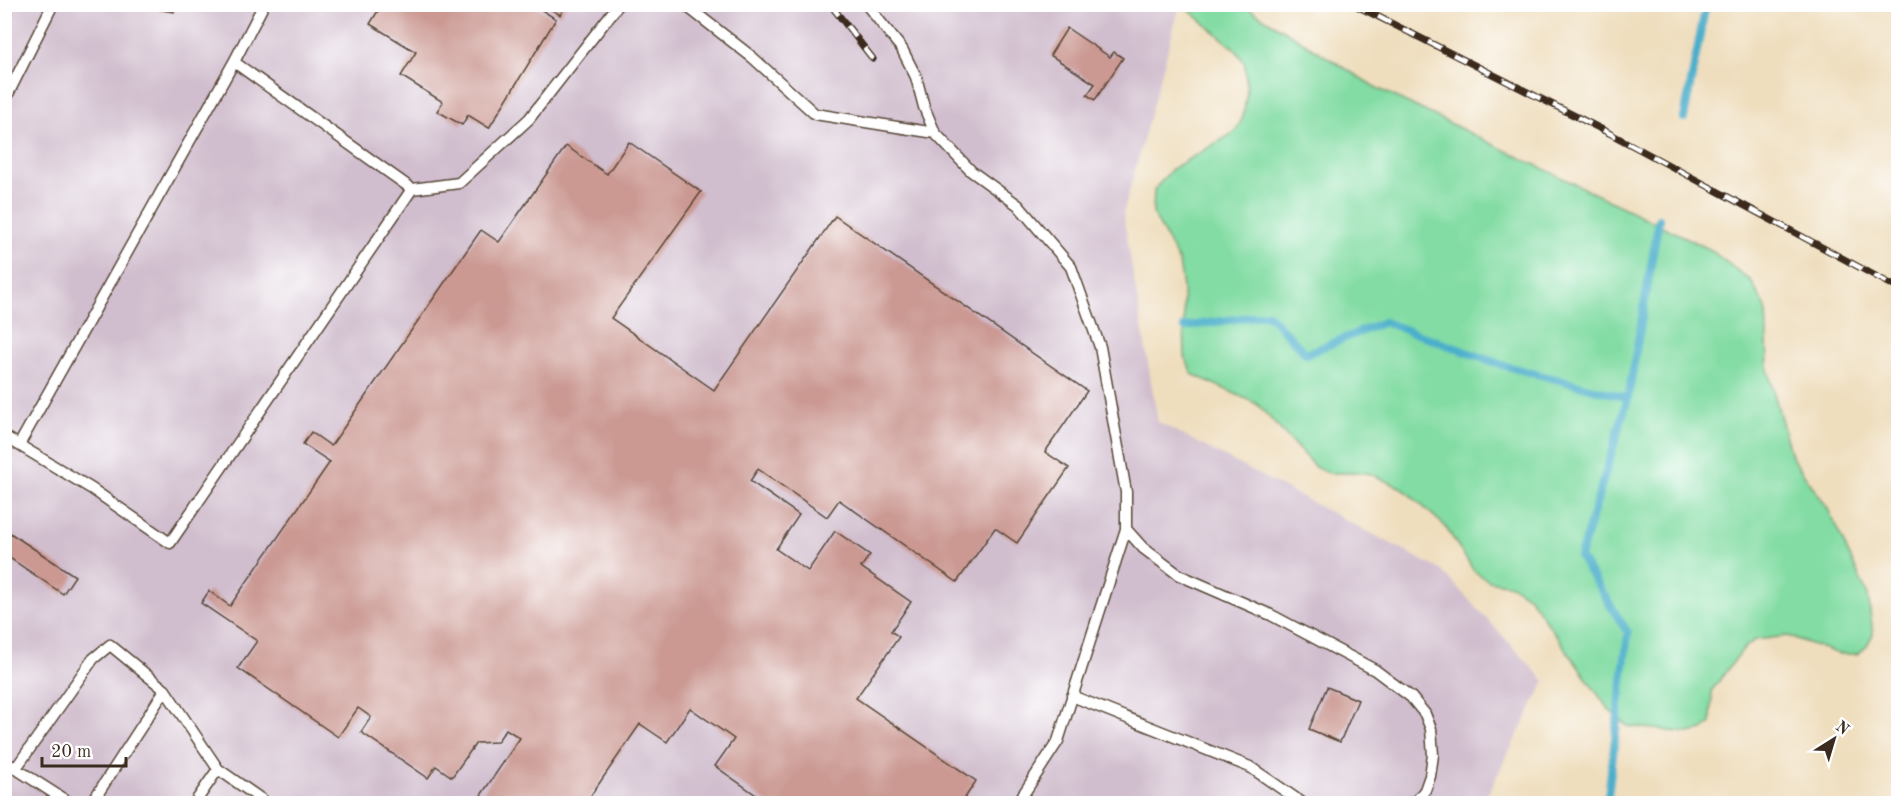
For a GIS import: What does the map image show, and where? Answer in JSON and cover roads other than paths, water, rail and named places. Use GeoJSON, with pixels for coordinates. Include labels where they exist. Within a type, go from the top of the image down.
{"type":"FeatureCollection","features":[{"type":"Feature","properties":{"kind":"lane"},"geometry":{"type":"LineString","coordinates":[[4,102],[53,4]]}},
{"type":"Feature","properties":{"kind":"lane"},"geometry":{"type":"LineString","coordinates":[[19,445],[234,62],[264,4]]}},
{"type":"Feature","properties":{"kind":"lane"},"geometry":{"type":"LineString","coordinates":[[234,62],[412,189],[459,183],[530,119],[619,4]]}},
{"type":"Feature","properties":{"kind":"lane"},"geometry":{"type":"LineString","coordinates":[[684,4],[752,57],[815,114],[935,133]]}},
{"type":"Feature","properties":{"kind":"lane"},"geometry":{"type":"LineString","coordinates":[[866,4],[902,49],[916,77],[924,107],[935,133],[971,171],[1018,205],[1071,267],[1100,347],[1126,492],[1126,530],[1058,741],[1017,804]]}},
{"type":"Feature","properties":{"kind":"lane"},"geometry":{"type":"LineString","coordinates":[[4,436],[92,489],[170,543],[412,189]]}},
{"type":"Feature","properties":{"kind":"lane"},"geometry":{"type":"LineString","coordinates":[[1126,530],[1143,548],[1179,575],[1282,621],[1375,670],[1411,697],[1425,714],[1431,729],[1433,755],[1430,776],[1425,789],[1414,804]]}},
{"type":"Feature","properties":{"kind":"lane"},"geometry":{"type":"LineString","coordinates":[[16,768],[93,659],[111,645],[165,690],[218,769],[268,804]]}},
{"type":"Feature","properties":{"kind":"lane"},"geometry":{"type":"LineString","coordinates":[[91,804],[165,690]]}},
{"type":"Feature","properties":{"kind":"lane"},"geometry":{"type":"LineString","coordinates":[[1072,696],[1250,767],[1304,804]]}},
{"type":"Feature","properties":{"kind":"lane"},"geometry":{"type":"LineString","coordinates":[[4,761],[71,804]]}},
{"type":"Feature","properties":{"kind":"lane"},"geometry":{"type":"LineString","coordinates":[[194,804],[218,769]]}},
{"type":"Feature","properties":{"kind":"waterway"},"geometry":{"type":"LineString","coordinates":[[1684,118],[1706,4]]}},
{"type":"Feature","properties":{"kind":"waterway"},"geometry":{"type":"LineString","coordinates":[[1607,804],[1628,633],[1580,557],[1628,398],[1659,219]]}},
{"type":"Feature","properties":{"kind":"waterway"},"geometry":{"type":"LineString","coordinates":[[1184,327],[1268,314],[1306,354],[1384,322],[1502,365],[1628,398]]}},
{"type":"Feature","properties":{"kind":"railway"},"geometry":{"type":"LineString","coordinates":[[830,4],[873,59]]}},
{"type":"Feature","properties":{"kind":"railway"},"geometry":{"type":"LineString","coordinates":[[1353,4],[1609,133],[1898,288]]}}]}
